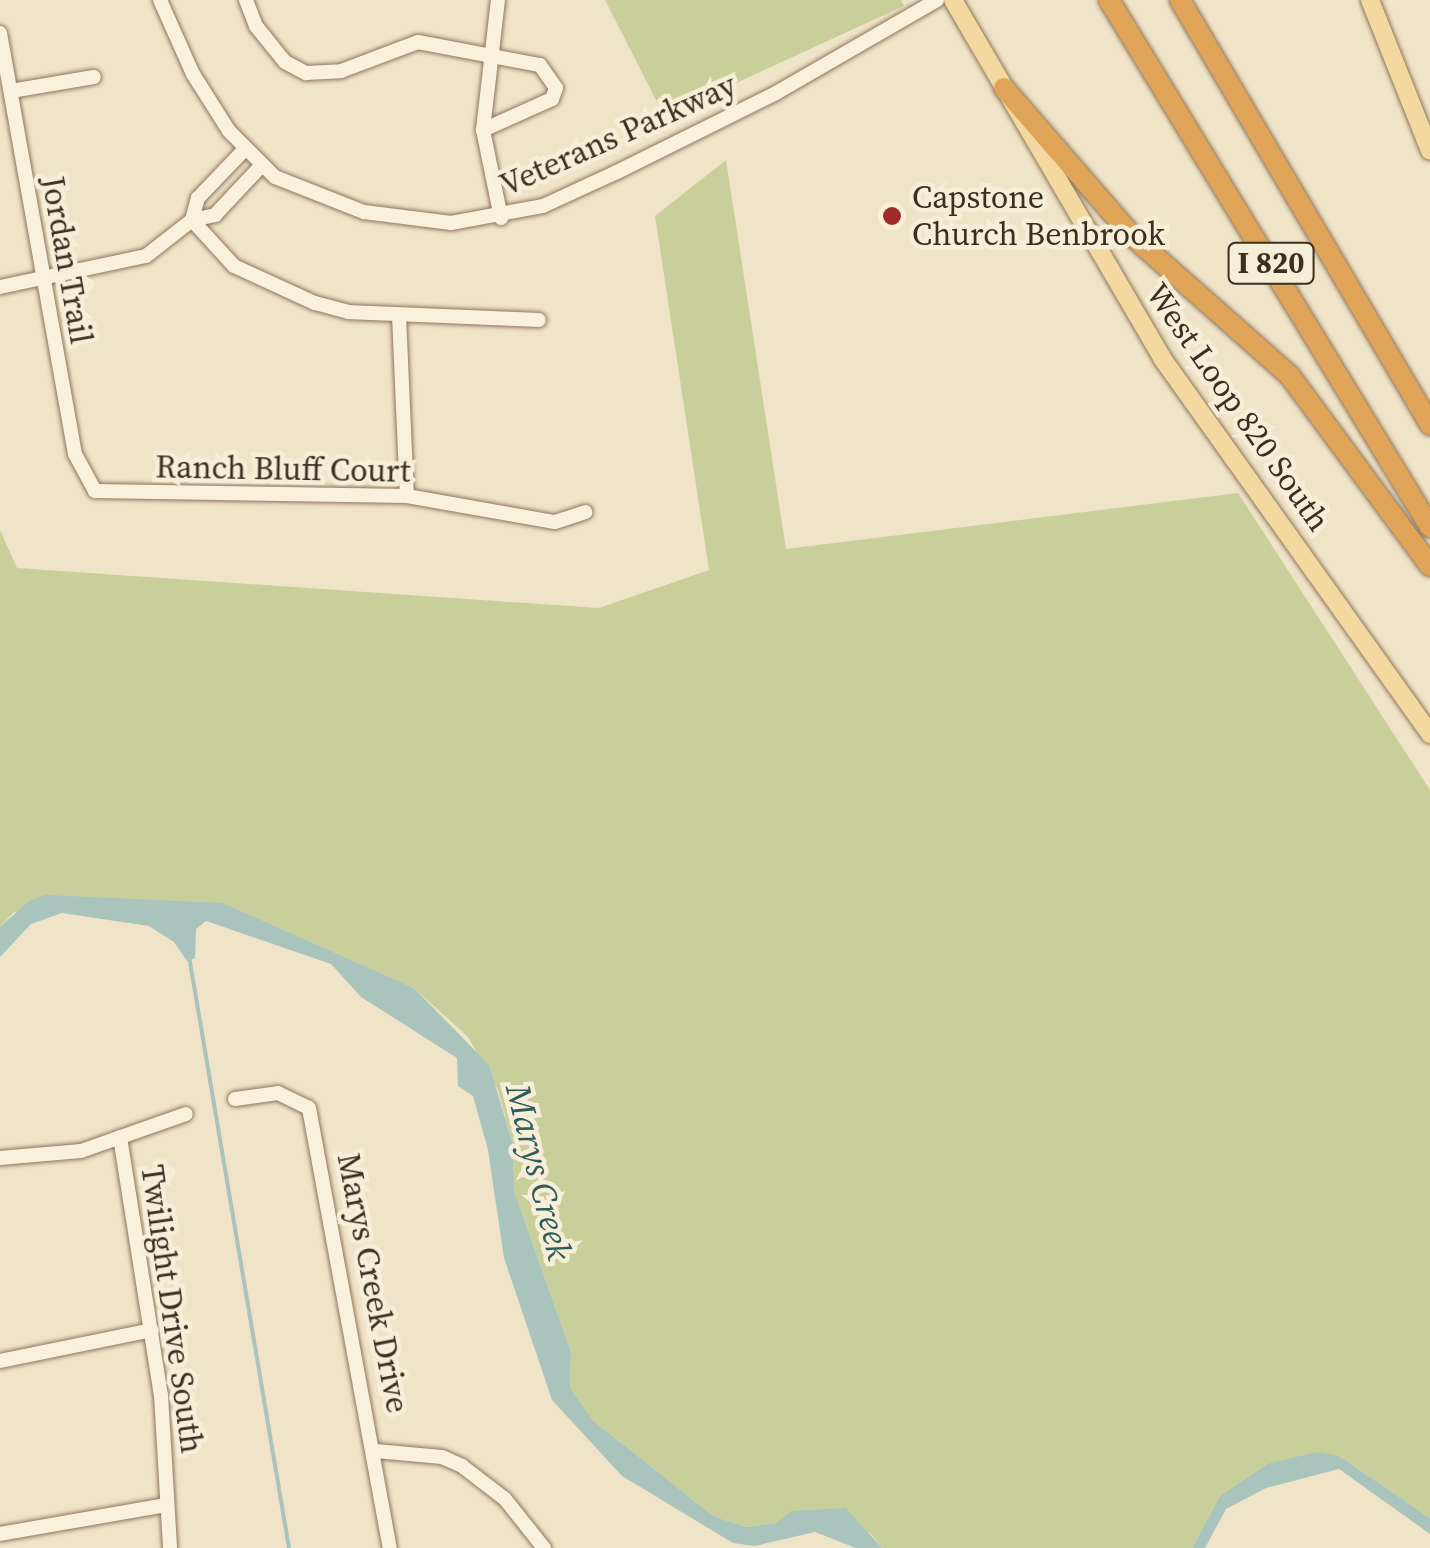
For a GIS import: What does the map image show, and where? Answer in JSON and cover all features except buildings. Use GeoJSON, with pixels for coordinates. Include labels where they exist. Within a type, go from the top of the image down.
{"type":"FeatureCollection","features":[{"type":"Feature","properties":{"kind":"highway","name":"I 820"},"geometry":{"type":"LineString","coordinates":[[1109,0],[1430,527]]}},
{"type":"Feature","properties":{"kind":"highway","name":"I 820"},"geometry":{"type":"LineString","coordinates":[[1180,0],[1430,426]]}},
{"type":"Feature","properties":{"kind":"highway"},"geometry":{"type":"LineString","coordinates":[[1004,88],[1132,236],[1290,376],[1430,566]]}},
{"type":"Feature","properties":{"kind":"main road","name":"West Loop 820 South"},"geometry":{"type":"LineString","coordinates":[[953,0],[1162,358],[1430,734]]}},
{"type":"Feature","properties":{"kind":"main road"},"geometry":{"type":"LineString","coordinates":[[1370,0],[1430,151]]}},
{"type":"Feature","properties":{"kind":"street","name":"Veterans Parkway"},"geometry":{"type":"LineString","coordinates":[[160,0],[193,74],[244,150],[261,166],[364,212],[451,223],[501,218],[543,206],[716,124],[937,0]]}},
{"type":"Feature","properties":{"kind":"street"},"geometry":{"type":"LineString","coordinates":[[246,0],[256,26],[285,62],[306,73],[341,71],[418,42],[540,65],[556,94],[483,130]]}},
{"type":"Feature","properties":{"kind":"street"},"geometry":{"type":"LineString","coordinates":[[498,0],[483,130],[501,218]]}},
{"type":"Feature","properties":{"kind":"street","name":"Jordan Trail"},"geometry":{"type":"LineString","coordinates":[[0,32],[41,280],[76,454],[96,491]]}},
{"type":"Feature","properties":{"kind":"street"},"geometry":{"type":"LineString","coordinates":[[10,91],[94,77]]}},
{"type":"Feature","properties":{"kind":"street"},"geometry":{"type":"LineString","coordinates":[[192,220],[198,198],[244,150]]}},
{"type":"Feature","properties":{"kind":"street"},"geometry":{"type":"LineString","coordinates":[[0,287],[134,260],[192,220],[214,215],[261,166]]}},
{"type":"Feature","properties":{"kind":"street"},"geometry":{"type":"LineString","coordinates":[[192,220],[234,266],[275,289],[348,312],[539,320]]}},
{"type":"Feature","properties":{"kind":"street"},"geometry":{"type":"LineString","coordinates":[[398,315],[407,496]]}},
{"type":"Feature","properties":{"kind":"street","name":"Ranch Bluff Court"},"geometry":{"type":"LineString","coordinates":[[96,491],[407,496],[555,522],[585,512]]}},
{"type":"Feature","properties":{"kind":"street","name":"Marys Creek Drive"},"geometry":{"type":"LineString","coordinates":[[234,1099],[278,1093],[308,1108],[376,1451],[390,1548]]}},
{"type":"Feature","properties":{"kind":"street"},"geometry":{"type":"LineString","coordinates":[[0,1158],[81,1150],[186,1114]]}},
{"type":"Feature","properties":{"kind":"street","name":"Twilight Drive South"},"geometry":{"type":"LineString","coordinates":[[120,1137],[152,1330],[170,1548]]}},
{"type":"Feature","properties":{"kind":"street"},"geometry":{"type":"LineString","coordinates":[[0,1361],[152,1330]]}},
{"type":"Feature","properties":{"kind":"street"},"geometry":{"type":"LineString","coordinates":[[376,1451],[442,1457],[462,1466],[505,1498],[544,1548]]}},
{"type":"Feature","properties":{"kind":"street"},"geometry":{"type":"LineString","coordinates":[[0,1534],[167,1505]]}},
{"type":"Feature","properties":{"kind":"green space"},"geometry":{"type":"Polygon","coordinates":[[[605,0],[901,0],[904,6],[664,116],[605,0]]]}},
{"type":"Feature","properties":{"kind":"green space"},"geometry":{"type":"Polygon","coordinates":[[[726,160],[786,549],[1238,493],[1430,790],[1430,1518],[1339,1456],[1267,1464],[1220,1496],[1192,1548],[882,1548],[870,1533],[776,1523],[746,1527],[713,1516],[593,1422],[570,1388],[571,1352],[514,1191],[513,1145],[498,1090],[468,1037],[414,988],[223,903],[14,912],[0,927],[0,530],[17,568],[599,608],[709,570],[655,216],[726,160]]]}},
{"type":"Feature","properties":{"kind":"water"},"geometry":{"type":"Polygon","coordinates":[[[46,895],[223,903],[414,988],[489,1065],[513,1144],[514,1191],[571,1352],[570,1388],[593,1421],[713,1516],[746,1527],[776,1523],[791,1511],[846,1508],[882,1548],[856,1548],[815,1532],[755,1546],[733,1543],[622,1476],[552,1400],[504,1258],[488,1150],[473,1096],[458,1086],[457,1058],[361,997],[331,964],[206,921],[196,929],[195,958],[187,961],[174,942],[149,926],[62,913],[31,924],[0,957],[0,927],[29,901],[46,895]]]}},
{"type":"Feature","properties":{"kind":"water"},"geometry":{"type":"Polygon","coordinates":[[[1317,1452],[1339,1456],[1430,1518],[1430,1534],[1339,1469],[1266,1488],[1226,1509],[1205,1548],[1192,1548],[1220,1496],[1267,1464],[1317,1452]]]}},
{"type":"Feature","properties":{"kind":"waterway"},"geometry":{"type":"LineString","coordinates":[[189,956],[289,1548]]}},
{"type":"Feature","properties":{"kind":"place","name":"Capstone Church Benbrook"},"geometry":{"type":"Point","coordinates":[892,216]}},
{"type":"Feature","properties":{"kind":"water label","name":"Marys Creek"},"geometry":{"type":"Point","coordinates":[539,1172]}}]}
